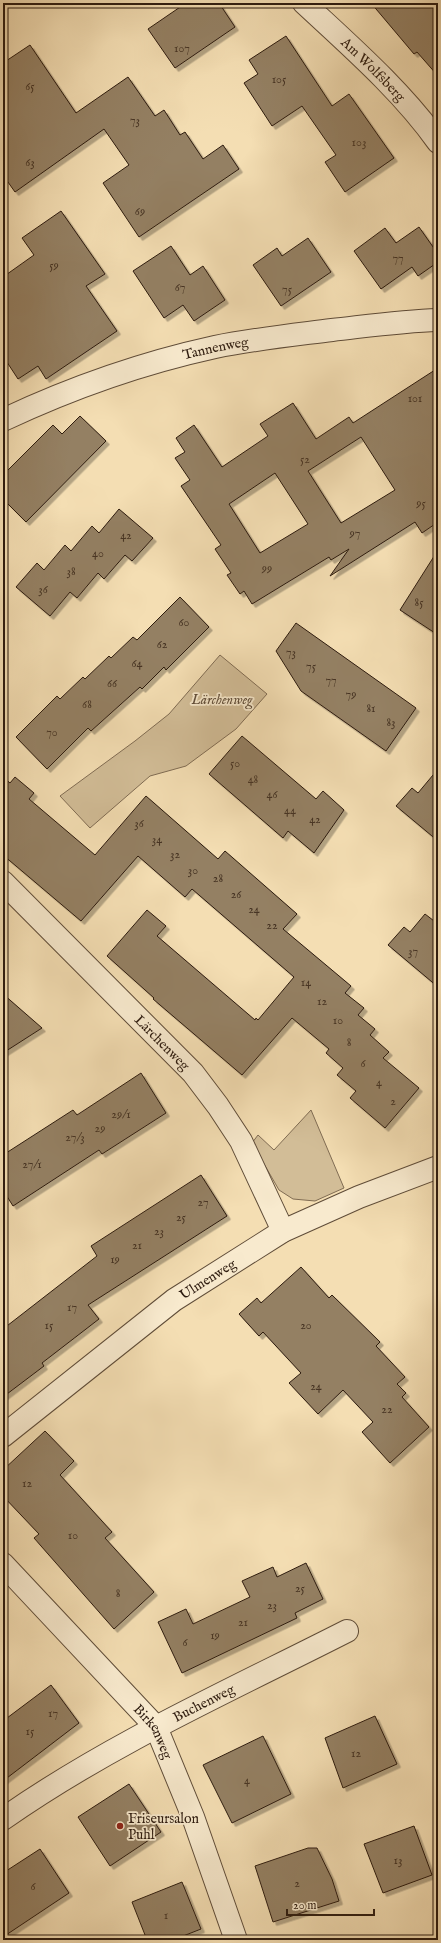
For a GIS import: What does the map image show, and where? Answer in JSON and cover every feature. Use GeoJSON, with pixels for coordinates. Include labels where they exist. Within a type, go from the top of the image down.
{"type":"FeatureCollection","features":[{"type":"Feature","properties":{"kind":"street","name":"Am Wolfsberg"},"geometry":{"type":"LineString","coordinates":[[304,3],[360,55],[427,126],[438,142]]}},
{"type":"Feature","properties":{"kind":"street","name":"Tannenweg"},"geometry":{"type":"LineString","coordinates":[[3,420],[68,390],[139,367],[214,348],[265,338],[406,321],[438,320]]}},
{"type":"Feature","properties":{"kind":"street","name":"Lärchenweg"},"geometry":{"type":"LineString","coordinates":[[3,882],[193,1073],[218,1106],[241,1141],[283,1231]]}},
{"type":"Feature","properties":{"kind":"street","name":"Ulmenweg"},"geometry":{"type":"LineString","coordinates":[[3,1436],[174,1300],[283,1231],[359,1198],[438,1167]]}},
{"type":"Feature","properties":{"kind":"street","name":"Birkenweg"},"geometry":{"type":"LineString","coordinates":[[3,1564],[156,1727],[193,1817],[236,1940]]}},
{"type":"Feature","properties":{"kind":"street","name":"Buchenweg"},"geometry":{"type":"LineString","coordinates":[[3,1819],[38,1794],[156,1727],[347,1631]]}},
{"type":"Feature","properties":{"kind":"green space","name":"Lärchenweg"},"geometry":{"type":"Polygon","coordinates":[[[220,655],[267,694],[236,729],[186,766],[150,776],[90,828],[60,796],[169,714],[220,655]]]}},
{"type":"Feature","properties":{"kind":"green space"},"geometry":{"type":"Polygon","coordinates":[[[311,1110],[344,1188],[315,1201],[293,1199],[279,1190],[252,1143],[258,1135],[274,1150],[311,1110]]]}},
{"type":"Feature","properties":{"kind":"building"},"geometry":{"type":"Polygon","coordinates":[[[186,3],[219,3],[235,27],[175,68],[148,29],[186,3]]]}},
{"type":"Feature","properties":{"kind":"building"},"geometry":{"type":"Polygon","coordinates":[[[371,3],[438,3],[438,76],[417,52],[414,54],[371,3]]]}},
{"type":"Feature","properties":{"kind":"building"},"geometry":{"type":"Polygon","coordinates":[[[286,36],[332,106],[349,94],[394,158],[345,192],[325,162],[336,155],[302,106],[272,126],[244,83],[258,74],[249,60],[286,36]]]}},
{"type":"Feature","properties":{"kind":"building"},"geometry":{"type":"Polygon","coordinates":[[[30,45],[76,113],[128,77],[155,116],[164,110],[180,135],[185,132],[203,159],[223,145],[239,169],[139,237],[103,183],[129,165],[104,129],[15,192],[3,175],[3,63],[30,45]]]}},
{"type":"Feature","properties":{"kind":"building"},"geometry":{"type":"Polygon","coordinates":[[[61,211],[105,274],[86,286],[117,331],[46,379],[38,366],[18,379],[3,356],[3,277],[34,255],[22,238],[61,211]]]}},
{"type":"Feature","properties":{"kind":"building"},"geometry":{"type":"Polygon","coordinates":[[[419,227],[438,254],[438,262],[418,276],[412,267],[381,289],[354,251],[385,228],[396,243],[419,227]]]}},
{"type":"Feature","properties":{"kind":"building"},"geometry":{"type":"Polygon","coordinates":[[[308,238],[331,272],[281,306],[253,265],[277,248],[282,256],[308,238]]]}},
{"type":"Feature","properties":{"kind":"building"},"geometry":{"type":"Polygon","coordinates":[[[171,246],[190,275],[203,266],[225,300],[194,321],[183,305],[164,318],[133,271],[171,246]]]}},
{"type":"Feature","properties":{"kind":"building"},"geometry":{"type":"Polygon","coordinates":[[[438,368],[438,522],[422,533],[415,522],[330,576],[349,549],[331,560],[329,557],[252,604],[244,591],[240,594],[227,575],[231,573],[215,549],[221,545],[181,486],[190,480],[175,458],[185,452],[176,438],[194,425],[222,467],[268,436],[260,424],[293,403],[316,439],[349,417],[353,423],[438,368]],[[361,437],[308,471],[341,523],[395,490],[361,437]],[[275,473],[229,504],[260,553],[308,524],[275,473]]]}},
{"type":"Feature","properties":{"kind":"building"},"geometry":{"type":"Polygon","coordinates":[[[80,416],[106,441],[26,522],[3,499],[3,475],[53,425],[62,434],[80,416]]]}},
{"type":"Feature","properties":{"kind":"building"},"geometry":{"type":"Polygon","coordinates":[[[119,509],[153,538],[132,561],[125,555],[104,579],[98,573],[77,598],[70,592],[50,616],[16,587],[37,563],[44,570],[65,545],[71,551],[92,526],[99,533],[119,509]]]}},
{"type":"Feature","properties":{"kind":"building"},"geometry":{"type":"Polygon","coordinates":[[[438,550],[438,635],[400,610],[438,550]]]}},
{"type":"Feature","properties":{"kind":"building"},"geometry":{"type":"Polygon","coordinates":[[[180,597],[209,627],[166,670],[164,667],[142,689],[140,687],[91,731],[88,728],[47,769],[16,737],[57,696],[60,699],[83,677],[85,679],[109,656],[111,658],[133,637],[137,640],[180,597]]]}},
{"type":"Feature","properties":{"kind":"building"},"geometry":{"type":"Polygon","coordinates":[[[296,623],[416,708],[386,751],[301,691],[276,651],[296,623]]]}},
{"type":"Feature","properties":{"kind":"building"},"geometry":{"type":"Polygon","coordinates":[[[242,736],[316,799],[323,791],[344,810],[314,853],[288,831],[283,838],[209,774],[242,736]]]}},
{"type":"Feature","properties":{"kind":"building"},"geometry":{"type":"Polygon","coordinates":[[[438,769],[438,841],[396,806],[412,788],[418,793],[438,769]]]}},
{"type":"Feature","properties":{"kind":"building"},"geometry":{"type":"Polygon","coordinates":[[[3,777],[10,783],[15,777],[34,793],[29,799],[95,855],[146,796],[218,859],[225,851],[297,914],[283,929],[351,986],[345,993],[364,1008],[358,1015],[375,1029],[370,1035],[389,1052],[383,1058],[419,1088],[385,1128],[350,1098],[356,1091],[337,1075],[343,1068],[326,1053],[329,1049],[292,1018],[242,1075],[153,999],[154,998],[107,956],[147,910],[166,926],[157,936],[255,1020],[256,1018],[258,1020],[294,977],[192,889],[185,897],[138,856],[81,921],[3,855],[3,777]]]}},
{"type":"Feature","properties":{"kind":"building"},"geometry":{"type":"Polygon","coordinates":[[[425,914],[438,924],[438,987],[388,945],[404,927],[410,932],[425,914]]]}},
{"type":"Feature","properties":{"kind":"building"},"geometry":{"type":"Polygon","coordinates":[[[3,994],[42,1028],[3,1053],[3,994]]]}},
{"type":"Feature","properties":{"kind":"building"},"geometry":{"type":"Polygon","coordinates":[[[141,1073],[166,1113],[102,1154],[99,1150],[13,1206],[3,1190],[3,1155],[73,1110],[77,1115],[141,1073]]]}},
{"type":"Feature","properties":{"kind":"building"},"geometry":{"type":"Polygon","coordinates":[[[201,1175],[227,1216],[88,1305],[99,1319],[42,1363],[44,1366],[3,1397],[3,1329],[97,1256],[91,1246],[201,1175]]]}},
{"type":"Feature","properties":{"kind":"building"},"geometry":{"type":"Polygon","coordinates":[[[301,1267],[329,1298],[332,1295],[380,1342],[376,1346],[405,1377],[397,1384],[406,1393],[402,1397],[429,1427],[390,1463],[362,1432],[373,1422],[343,1390],[318,1414],[289,1383],[301,1373],[263,1332],[259,1336],[239,1314],[257,1298],[261,1303],[301,1267]]]}},
{"type":"Feature","properties":{"kind":"building"},"geometry":{"type":"Polygon","coordinates":[[[45,1431],[74,1461],[60,1475],[112,1532],[105,1538],[154,1592],[114,1629],[34,1538],[39,1534],[3,1496],[3,1470],[45,1431]]]}},
{"type":"Feature","properties":{"kind":"building"},"geometry":{"type":"Polygon","coordinates":[[[306,1563],[323,1599],[295,1613],[297,1618],[182,1673],[158,1622],[186,1609],[193,1624],[250,1597],[242,1581],[273,1567],[277,1577],[306,1563]]]}},
{"type":"Feature","properties":{"kind":"building"},"geometry":{"type":"Polygon","coordinates":[[[51,1685],[79,1723],[3,1781],[3,1721],[51,1685]]]}},
{"type":"Feature","properties":{"kind":"building"},"geometry":{"type":"Polygon","coordinates":[[[375,1716],[397,1764],[343,1788],[325,1738],[375,1716]]]}},
{"type":"Feature","properties":{"kind":"building"},"geometry":{"type":"Polygon","coordinates":[[[263,1736],[291,1794],[232,1823],[203,1765],[263,1736]]]}},
{"type":"Feature","properties":{"kind":"building"},"geometry":{"type":"Polygon","coordinates":[[[129,1784],[161,1832],[110,1866],[78,1817],[129,1784]]]}},
{"type":"Feature","properties":{"kind":"building"},"geometry":{"type":"Polygon","coordinates":[[[414,1826],[432,1875],[383,1893],[364,1844],[414,1826]]]}},
{"type":"Feature","properties":{"kind":"building"},"geometry":{"type":"Polygon","coordinates":[[[308,1848],[317,1848],[332,1879],[339,1901],[273,1922],[255,1866],[308,1848]]]}},
{"type":"Feature","properties":{"kind":"building"},"geometry":{"type":"Polygon","coordinates":[[[40,1849],[69,1893],[3,1937],[3,1873],[40,1849]]]}},
{"type":"Feature","properties":{"kind":"building"},"geometry":{"type":"Polygon","coordinates":[[[182,1882],[201,1929],[173,1940],[147,1940],[132,1902],[182,1882]]]}},
{"type":"Feature","properties":{"kind":"place","name":"Friseursalon Puhl"},"geometry":{"type":"Point","coordinates":[120,1826]}}]}
